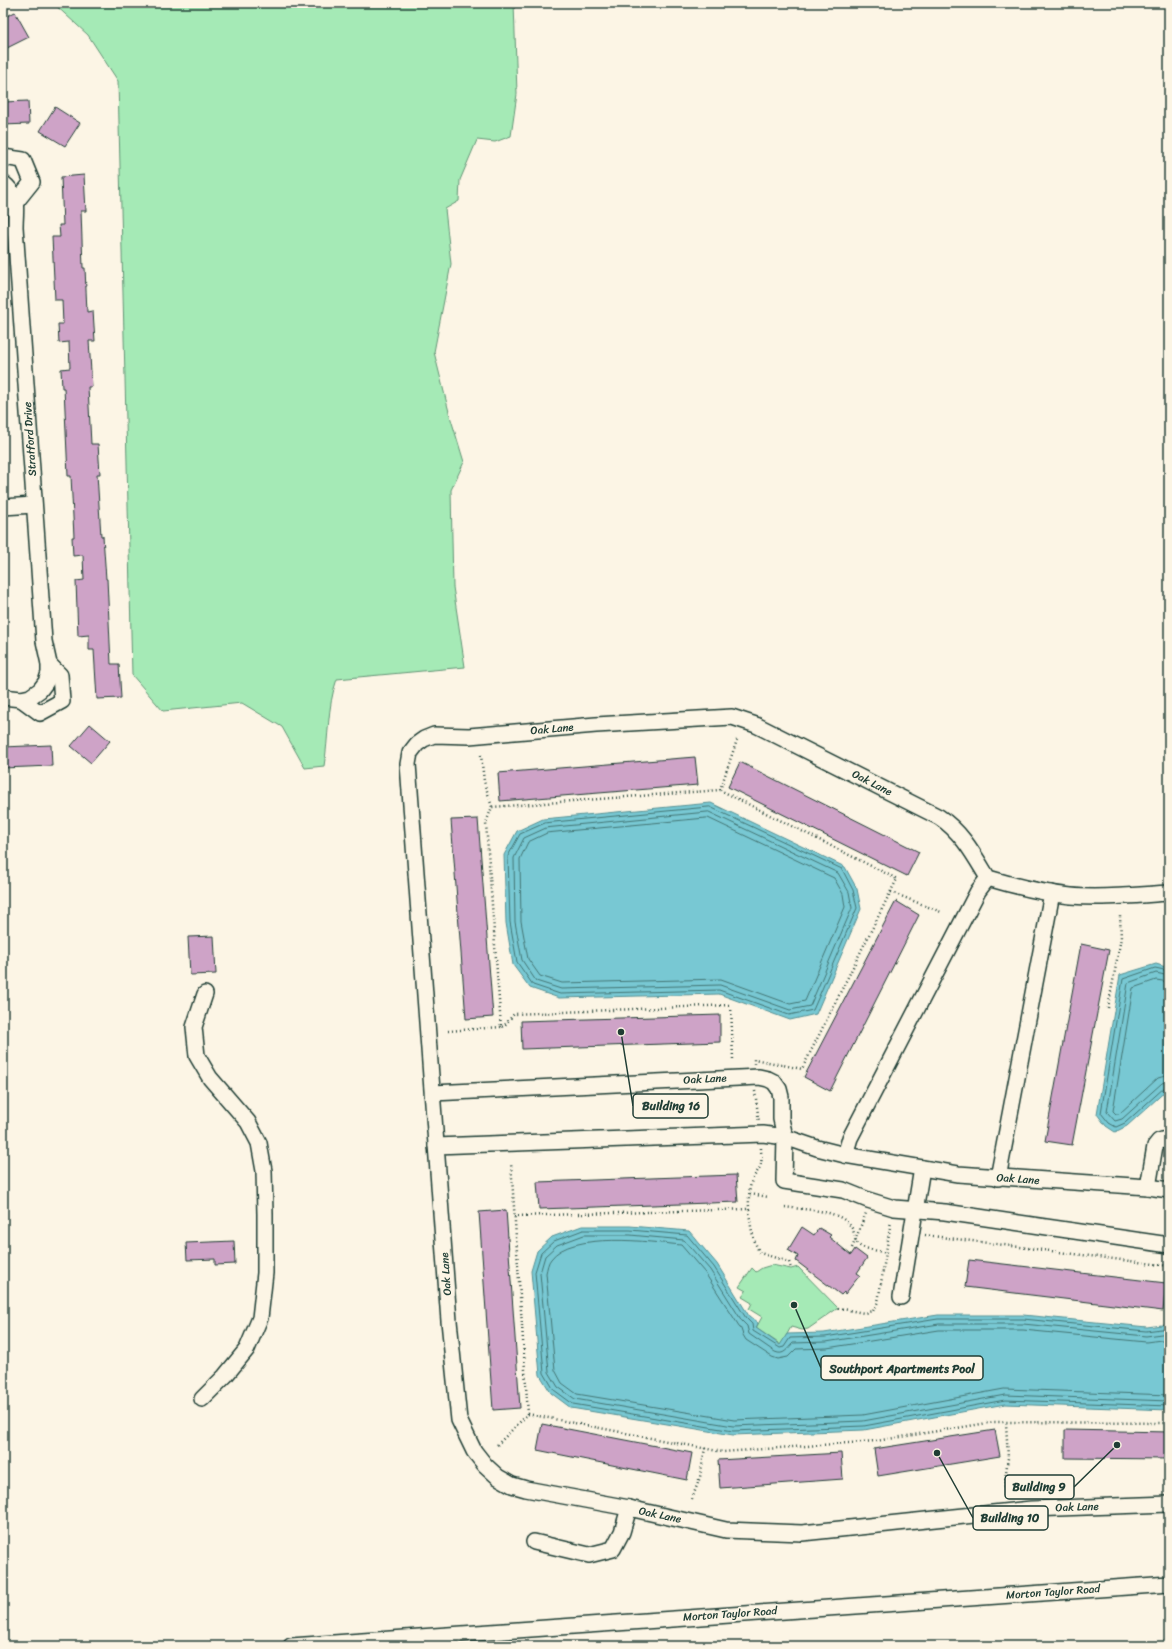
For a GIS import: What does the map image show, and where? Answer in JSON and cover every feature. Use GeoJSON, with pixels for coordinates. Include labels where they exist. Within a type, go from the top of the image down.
{"type":"FeatureCollection","features":[{"type":"Feature","properties":{"kind":"street"},"geometry":{"type":"LineString","coordinates":[[3,157],[22,160],[32,182],[16,202]]}},
{"type":"Feature","properties":{"kind":"street","name":"Stratford Drive"},"geometry":{"type":"LineString","coordinates":[[6,185],[16,202],[17,209],[15,227],[34,505],[44,641],[49,664],[49,673],[46,682],[40,690],[30,697],[21,699]]}},
{"type":"Feature","properties":{"kind":"street"},"geometry":{"type":"LineString","coordinates":[[3,507],[34,505]]}},
{"type":"Feature","properties":{"kind":"street"},"geometry":{"type":"LineString","coordinates":[[3,697],[21,699],[40,712],[62,701],[60,675],[49,664]]}},
{"type":"Feature","properties":{"kind":"street","name":"Oak Lane"},"geometry":{"type":"LineString","coordinates":[[988,878],[968,845],[948,823],[939,817],[743,719],[732,717],[469,736],[434,735],[417,744],[410,754],[408,764],[449,1321],[458,1420],[465,1436],[485,1465],[498,1477],[512,1485],[526,1490],[629,1508],[726,1530],[802,1533],[1031,1509],[1169,1504]]}},
{"type":"Feature","properties":{"kind":"street"},"geometry":{"type":"LineString","coordinates":[[845,1154],[854,1131],[977,893],[988,878],[1016,886],[1072,896],[1104,897],[1169,893]]}},
{"type":"Feature","properties":{"kind":"street"},"geometry":{"type":"LineString","coordinates":[[998,1178],[1052,893]]}},
{"type":"Feature","properties":{"kind":"street"},"geometry":{"type":"LineString","coordinates":[[202,1400],[225,1376],[246,1349],[260,1318],[265,1273],[264,1171],[259,1143],[248,1122],[210,1078],[197,1056],[194,1027],[205,994]]}},
{"type":"Feature","properties":{"kind":"street","name":"Oak Lane"},"geometry":{"type":"LineString","coordinates":[[433,1093],[758,1077],[774,1082],[779,1090],[781,1097],[781,1119],[785,1138]]}},
{"type":"Feature","properties":{"kind":"street","name":"Oak Lane"},"geometry":{"type":"LineString","coordinates":[[436,1146],[763,1134],[785,1138],[817,1148],[845,1154],[958,1174],[998,1178],[1148,1187],[1169,1190]]}},
{"type":"Feature","properties":{"kind":"street"},"geometry":{"type":"LineString","coordinates":[[785,1138],[784,1181],[843,1190],[894,1208],[944,1212],[1169,1245]]}},
{"type":"Feature","properties":{"kind":"street"},"geometry":{"type":"LineString","coordinates":[[1148,1187],[1155,1146],[1159,1141],[1169,1138]]}},
{"type":"Feature","properties":{"kind":"street"},"geometry":{"type":"LineString","coordinates":[[901,1297],[922,1168]]}},
{"type":"Feature","properties":{"kind":"street"},"geometry":{"type":"LineString","coordinates":[[534,1542],[589,1555],[613,1549],[622,1532],[629,1508]]}},
{"type":"Feature","properties":{"kind":"street","name":"Morton Taylor Road"},"geometry":{"type":"LineString","coordinates":[[291,1646],[1169,1584]]}},
{"type":"Feature","properties":{"kind":"path"},"geometry":{"type":"LineString","coordinates":[[720,790],[736,740]]}},
{"type":"Feature","properties":{"kind":"path"},"geometry":{"type":"LineString","coordinates":[[481,755],[484,781],[492,807],[486,823],[501,1027]]}},
{"type":"Feature","properties":{"kind":"path"},"geometry":{"type":"LineString","coordinates":[[492,807],[720,790],[897,879],[802,1069],[754,1059]]}},
{"type":"Feature","properties":{"kind":"path"},"geometry":{"type":"LineString","coordinates":[[891,892],[941,912]]}},
{"type":"Feature","properties":{"kind":"path"},"geometry":{"type":"LineString","coordinates":[[1108,1008],[1121,938],[1120,916]]}},
{"type":"Feature","properties":{"kind":"path"},"geometry":{"type":"LineString","coordinates":[[448,1031],[501,1027],[504,1026],[514,1014],[731,1005],[733,1060]]}},
{"type":"Feature","properties":{"kind":"path"},"geometry":{"type":"LineString","coordinates":[[755,1088],[760,1126]]}},
{"type":"Feature","properties":{"kind":"path"},"geometry":{"type":"LineString","coordinates":[[761,1142],[761,1164],[752,1183],[750,1194],[750,1209],[755,1244],[760,1253],[789,1262],[791,1269]]}},
{"type":"Feature","properties":{"kind":"path"},"geometry":{"type":"LineString","coordinates":[[496,1445],[528,1414],[511,1163]]}},
{"type":"Feature","properties":{"kind":"path"},"geometry":{"type":"LineString","coordinates":[[750,1194],[769,1197]]}},
{"type":"Feature","properties":{"kind":"path"},"geometry":{"type":"LineString","coordinates":[[785,1207],[837,1216],[854,1229],[856,1239],[860,1246],[886,1253]]}},
{"type":"Feature","properties":{"kind":"path"},"geometry":{"type":"LineString","coordinates":[[514,1216],[750,1209]]}},
{"type":"Feature","properties":{"kind":"path"},"geometry":{"type":"LineString","coordinates":[[852,1248],[866,1213],[873,1215]]}},
{"type":"Feature","properties":{"kind":"path"},"geometry":{"type":"LineString","coordinates":[[838,1308],[864,1313],[872,1311],[878,1302],[891,1221],[886,1219]]}},
{"type":"Feature","properties":{"kind":"path"},"geometry":{"type":"LineString","coordinates":[[890,1230],[896,1230]]}},
{"type":"Feature","properties":{"kind":"path"},"geometry":{"type":"LineString","coordinates":[[921,1235],[1169,1266]]}},
{"type":"Feature","properties":{"kind":"path"},"geometry":{"type":"LineString","coordinates":[[528,1414],[723,1452],[876,1441],[994,1422],[1169,1423]]}},
{"type":"Feature","properties":{"kind":"path"},"geometry":{"type":"LineString","coordinates":[[1004,1487],[1008,1458],[1006,1422]]}},
{"type":"Feature","properties":{"kind":"path"},"geometry":{"type":"LineString","coordinates":[[692,1499],[700,1477],[705,1448]]}},
{"type":"Feature","properties":{"kind":"green space"},"geometry":{"type":"Polygon","coordinates":[[[53,3],[514,3],[517,94],[511,136],[495,142],[477,140],[460,180],[459,201],[445,209],[451,264],[434,352],[450,416],[464,462],[451,490],[453,587],[465,667],[337,679],[331,700],[324,766],[305,768],[282,727],[242,703],[163,711],[132,675],[118,81],[88,35],[53,3]]]}},
{"type":"Feature","properties":{"kind":"green space"},"geometry":{"type":"Polygon","coordinates":[[[772,1265],[791,1269],[798,1267],[838,1308],[808,1329],[802,1330],[791,1327],[781,1345],[756,1328],[762,1317],[749,1309],[752,1303],[742,1297],[746,1291],[739,1287],[752,1268],[756,1272],[762,1268],[772,1265]]]}},
{"type":"Feature","properties":{"kind":"water"},"geometry":{"type":"Polygon","coordinates":[[[711,803],[845,867],[857,889],[861,909],[816,1014],[790,1020],[719,994],[559,998],[530,988],[513,965],[506,923],[504,855],[517,831],[543,819],[711,803]]]}},
{"type":"Feature","properties":{"kind":"water"},"geometry":{"type":"Polygon","coordinates":[[[1156,964],[1169,968],[1169,1088],[1127,1126],[1115,1132],[1106,1126],[1097,1114],[1120,975],[1156,964]]]}},
{"type":"Feature","properties":{"kind":"water"},"geometry":{"type":"Polygon","coordinates":[[[582,1226],[630,1226],[689,1231],[717,1264],[749,1316],[758,1323],[756,1328],[780,1345],[787,1334],[824,1333],[938,1315],[1023,1315],[1147,1327],[1169,1324],[1169,1410],[1005,1404],[864,1430],[733,1435],[571,1408],[551,1393],[540,1375],[531,1271],[537,1251],[552,1237],[582,1226]]]}},
{"type":"Feature","properties":{"kind":"building"},"geometry":{"type":"Polygon","coordinates":[[[15,12],[29,37],[3,50],[3,18],[15,12]]]}},
{"type":"Feature","properties":{"kind":"building"},"geometry":{"type":"Polygon","coordinates":[[[28,101],[29,124],[3,125],[3,102],[28,101]]]}},
{"type":"Feature","properties":{"kind":"building"},"geometry":{"type":"Polygon","coordinates":[[[55,107],[80,123],[65,146],[40,131],[55,107]]]}},
{"type":"Feature","properties":{"kind":"building"},"geometry":{"type":"Polygon","coordinates":[[[84,175],[86,211],[81,211],[83,268],[85,268],[87,312],[93,311],[95,341],[89,341],[92,387],[88,387],[91,444],[98,444],[100,474],[97,474],[101,536],[103,536],[107,579],[111,664],[119,664],[121,698],[97,699],[94,650],[89,650],[89,635],[78,636],[76,581],[84,580],[83,555],[73,556],[72,537],[74,537],[71,476],[68,476],[64,388],[62,388],[61,369],[70,368],[69,342],[59,343],[58,324],[63,324],[62,300],[55,300],[52,237],[60,237],[59,225],[63,225],[61,177],[84,175]]]}},
{"type":"Feature","properties":{"kind":"building"},"geometry":{"type":"Polygon","coordinates":[[[90,724],[110,741],[91,763],[71,746],[90,724]]]}},
{"type":"Feature","properties":{"kind":"building"},"geometry":{"type":"Polygon","coordinates":[[[51,745],[52,766],[3,768],[3,747],[51,745]]]}},
{"type":"Feature","properties":{"kind":"building"},"geometry":{"type":"Polygon","coordinates":[[[695,757],[698,785],[500,801],[498,773],[695,757]]]}},
{"type":"Feature","properties":{"kind":"building"},"geometry":{"type":"Polygon","coordinates":[[[740,762],[919,852],[907,876],[728,787],[740,762]]]}},
{"type":"Feature","properties":{"kind":"building"},"geometry":{"type":"Polygon","coordinates":[[[478,819],[493,1017],[466,1019],[451,820],[478,819]]]}},
{"type":"Feature","properties":{"kind":"building"},"geometry":{"type":"Polygon","coordinates":[[[896,901],[919,915],[830,1091],[804,1077],[896,901]]]}},
{"type":"Feature","properties":{"kind":"building"},"geometry":{"type":"Polygon","coordinates":[[[214,936],[216,974],[190,975],[188,937],[214,936]]]}},
{"type":"Feature","properties":{"kind":"building"},"geometry":{"type":"Polygon","coordinates":[[[1081,944],[1109,950],[1072,1145],[1045,1141],[1081,944]]]}},
{"type":"Feature","properties":{"kind":"building"},"geometry":{"type":"Polygon","coordinates":[[[720,1015],[720,1042],[522,1049],[521,1021],[720,1015]]]}},
{"type":"Feature","properties":{"kind":"building"},"geometry":{"type":"Polygon","coordinates":[[[736,1175],[738,1202],[539,1209],[537,1182],[736,1175]]]}},
{"type":"Feature","properties":{"kind":"building"},"geometry":{"type":"Polygon","coordinates":[[[506,1210],[520,1408],[493,1410],[479,1212],[506,1210]]]}},
{"type":"Feature","properties":{"kind":"building"},"geometry":{"type":"Polygon","coordinates":[[[802,1227],[814,1235],[819,1228],[831,1235],[829,1237],[851,1255],[855,1249],[867,1258],[857,1273],[860,1275],[845,1294],[844,1292],[841,1295],[796,1261],[798,1256],[788,1250],[802,1227]]]}},
{"type":"Feature","properties":{"kind":"building"},"geometry":{"type":"Polygon","coordinates":[[[234,1241],[235,1264],[215,1265],[215,1259],[187,1260],[186,1243],[234,1241]]]}},
{"type":"Feature","properties":{"kind":"building"},"geometry":{"type":"Polygon","coordinates":[[[969,1260],[1166,1283],[1163,1311],[965,1287],[969,1260]]]}},
{"type":"Feature","properties":{"kind":"building"},"geometry":{"type":"Polygon","coordinates":[[[542,1424],[692,1453],[687,1480],[537,1450],[542,1424]]]}},
{"type":"Feature","properties":{"kind":"building"},"geometry":{"type":"Polygon","coordinates":[[[995,1430],[1000,1456],[878,1476],[874,1449],[995,1430]]]}},
{"type":"Feature","properties":{"kind":"building"},"geometry":{"type":"Polygon","coordinates":[[[1065,1430],[1169,1432],[1169,1459],[1065,1458],[1065,1430]]]}},
{"type":"Feature","properties":{"kind":"building"},"geometry":{"type":"Polygon","coordinates":[[[841,1453],[843,1479],[720,1488],[718,1460],[841,1453]]]}},
{"type":"Feature","properties":{"kind":"place","name":"Building 16"},"geometry":{"type":"Point","coordinates":[621,1032]}},
{"type":"Feature","properties":{"kind":"place","name":"Southport Apartments Pool"},"geometry":{"type":"Point","coordinates":[794,1305]}},
{"type":"Feature","properties":{"kind":"place","name":"Building 9"},"geometry":{"type":"Point","coordinates":[1117,1445]}},
{"type":"Feature","properties":{"kind":"place","name":"Building 10"},"geometry":{"type":"Point","coordinates":[937,1453]}}]}
